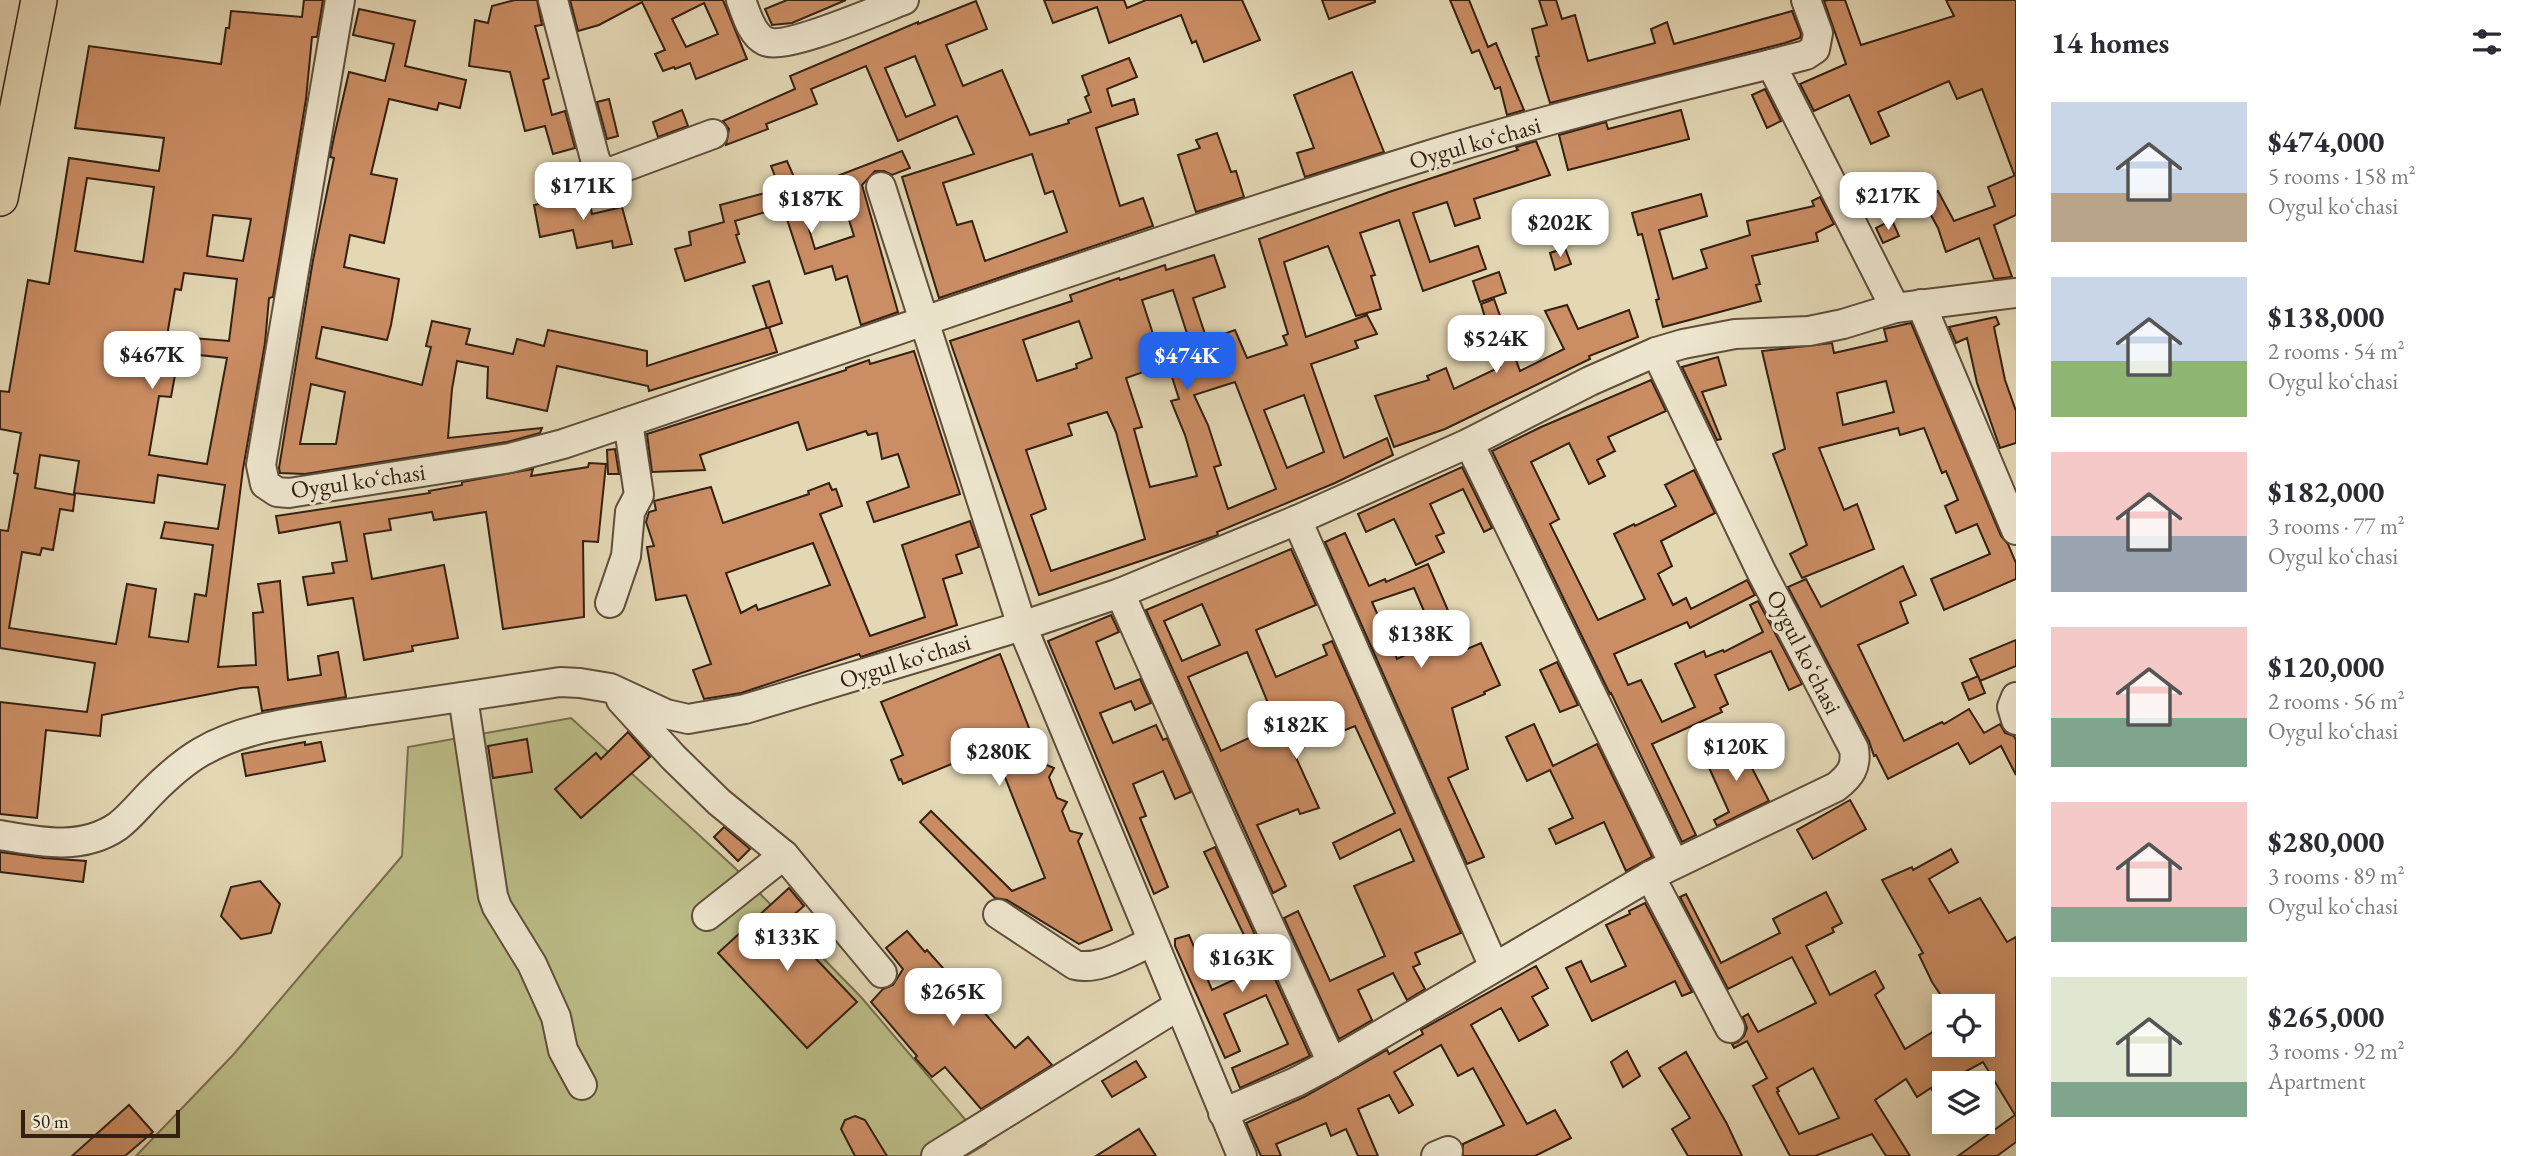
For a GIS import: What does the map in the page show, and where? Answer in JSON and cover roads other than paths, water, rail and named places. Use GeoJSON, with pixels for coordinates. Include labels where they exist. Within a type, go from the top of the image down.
{"type":"FeatureCollection","features":[{"type":"Feature","properties":{"kind":"main road"},"geometry":{"type":"LineString","coordinates":[[0,198],[39,0]]}},
{"type":"Feature","properties":{"kind":"street","name":"Oygul koʻchasi"},"geometry":{"type":"LineString","coordinates":[[340,0],[261,465],[265,484],[277,492],[289,493],[510,458],[563,444],[922,320],[1429,155],[1656,92],[1807,55],[1815,49],[1818,33],[1806,0]]}},
{"type":"Feature","properties":{"kind":"street"},"geometry":{"type":"LineString","coordinates":[[553,0],[595,159],[601,169],[617,170],[713,134]]}},
{"type":"Feature","properties":{"kind":"street"},"geometry":{"type":"LineString","coordinates":[[741,0],[756,33],[765,42],[778,43],[803,38],[904,0]]}},
{"type":"Feature","properties":{"kind":"street"},"geometry":{"type":"LineString","coordinates":[[1771,64],[1908,306],[2016,530]]}},
{"type":"Feature","properties":{"kind":"street"},"geometry":{"type":"LineString","coordinates":[[881,187],[1022,626],[1242,1156]]}},
{"type":"Feature","properties":{"kind":"street","name":"Oygul koʻchasi"},"geometry":{"type":"LineString","coordinates":[[0,835],[44,842],[85,841],[104,835],[120,824],[176,768],[201,751],[228,739],[304,720],[559,682],[610,688],[666,714],[688,719],[746,709],[1022,626],[1120,593],[1297,520],[1469,443],[1590,381],[1656,352],[1735,334],[1809,331],[1908,306],[2016,293]]}},
{"type":"Feature","properties":{"kind":"street","name":"Oygul koʻchasi"},"geometry":{"type":"LineString","coordinates":[[1223,1113],[1296,1082],[1332,1063],[1662,870],[1836,787],[1853,770],[1856,759],[1854,749],[1761,571],[1656,352]]}},
{"type":"Feature","properties":{"kind":"street"},"geometry":{"type":"LineString","coordinates":[[610,603],[626,556],[630,512],[639,495],[628,422]]}},
{"type":"Feature","properties":{"kind":"street"},"geometry":{"type":"LineString","coordinates":[[1469,443],[1662,870],[1730,1028]]}},
{"type":"Feature","properties":{"kind":"street"},"geometry":{"type":"LineString","coordinates":[[1297,520],[1493,967]]}},
{"type":"Feature","properties":{"kind":"street"},"geometry":{"type":"LineString","coordinates":[[1120,593],[1332,1063]]}},
{"type":"Feature","properties":{"kind":"street"},"geometry":{"type":"LineString","coordinates":[[610,688],[673,757],[719,802],[784,855],[882,973]]}},
{"type":"Feature","properties":{"kind":"street"},"geometry":{"type":"LineString","coordinates":[[463,697],[493,897],[532,964],[556,1017],[562,1051],[582,1085]]}},
{"type":"Feature","properties":{"kind":"street"},"geometry":{"type":"LineString","coordinates":[[2016,697],[2012,707],[2016,720]]}},
{"type":"Feature","properties":{"kind":"street"},"geometry":{"type":"LineString","coordinates":[[673,757],[671,735],[678,725],[688,719]]}},
{"type":"Feature","properties":{"kind":"street"},"geometry":{"type":"LineString","coordinates":[[707,916],[784,855]]}},
{"type":"Feature","properties":{"kind":"street"},"geometry":{"type":"LineString","coordinates":[[998,915],[1069,961],[1083,967],[1094,966],[1152,942]]}},
{"type":"Feature","properties":{"kind":"street"},"geometry":{"type":"LineString","coordinates":[[936,1156],[1178,1006]]}}]}
